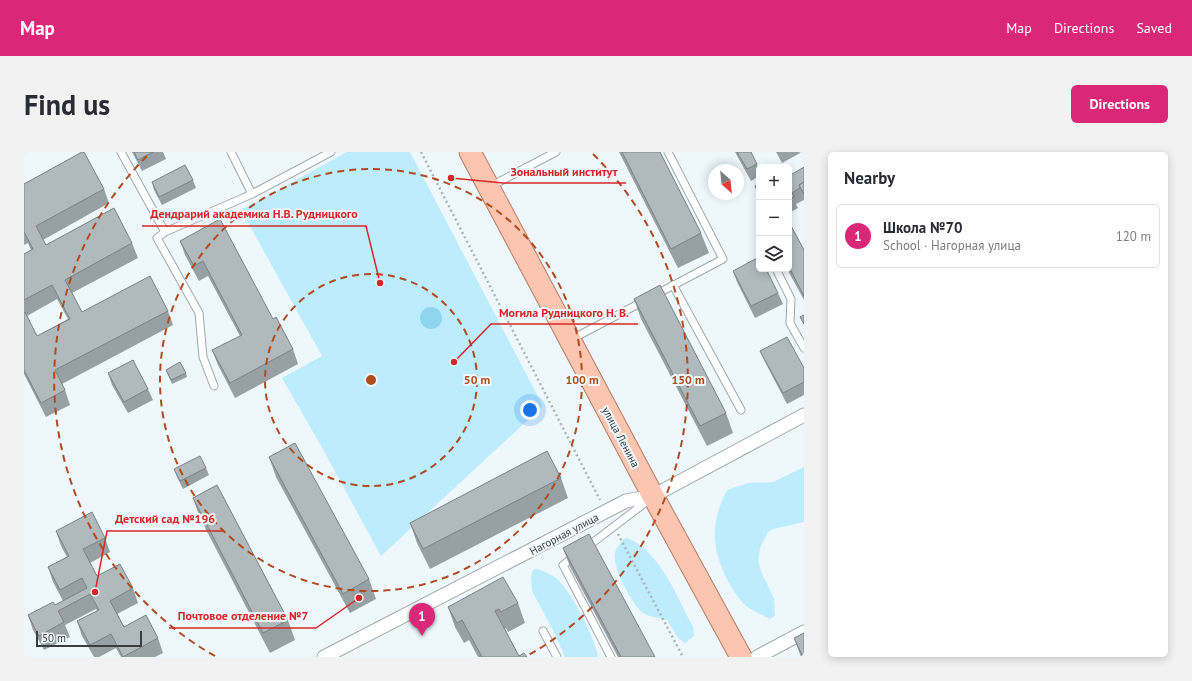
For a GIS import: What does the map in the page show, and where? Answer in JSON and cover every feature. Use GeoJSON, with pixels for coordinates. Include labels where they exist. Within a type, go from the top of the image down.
{"type":"FeatureCollection","features":[{"type":"Feature","properties":{"kind":"main road","name":"улица Ленина"},"geometry":{"type":"LineString","coordinates":[[470,152],[653,496],[743,657]]}},
{"type":"Feature","properties":{"kind":"street","name":"Нагорная улица"},"geometry":{"type":"LineString","coordinates":[[324,657],[626,501],[653,496],[804,415]]}},
{"type":"Feature","properties":{"kind":"street"},"geometry":{"type":"LineString","coordinates":[[743,657],[804,632]]}},
{"type":"Feature","properties":{"kind":"lane"},"geometry":{"type":"LineString","coordinates":[[121,152],[165,232]]}},
{"type":"Feature","properties":{"kind":"lane"},"geometry":{"type":"LineString","coordinates":[[231,152],[252,194]]}},
{"type":"Feature","properties":{"kind":"lane"},"geometry":{"type":"LineString","coordinates":[[214,386],[202,357],[199,314],[157,238],[165,232],[252,194],[331,152]]}},
{"type":"Feature","properties":{"kind":"lane"},"geometry":{"type":"LineString","coordinates":[[488,187],[556,152]]}},
{"type":"Feature","properties":{"kind":"lane"},"geometry":{"type":"LineString","coordinates":[[570,340],[723,259],[668,152]]}},
{"type":"Feature","properties":{"kind":"lane"},"geometry":{"type":"LineString","coordinates":[[778,272],[792,299],[790,323],[804,348]]}},
{"type":"Feature","properties":{"kind":"lane"},"geometry":{"type":"LineString","coordinates":[[673,285],[741,410]]}},
{"type":"Feature","properties":{"kind":"lane"},"geometry":{"type":"LineString","coordinates":[[611,657],[563,565],[653,496]]}},
{"type":"Feature","properties":{"kind":"lane"},"geometry":{"type":"LineString","coordinates":[[543,631],[557,657]]}},
{"type":"Feature","properties":{"kind":"path"},"geometry":{"type":"LineString","coordinates":[[421,152],[606,511]]}},
{"type":"Feature","properties":{"kind":"path"},"geometry":{"type":"LineString","coordinates":[[614,526],[683,657]]}},
{"type":"Feature","properties":{"kind":"shaded area"},"geometry":{"type":"Polygon","coordinates":[[[347,152],[410,152],[543,406],[381,556],[282,378],[322,356],[241,210],[347,152]]]}},
{"type":"Feature","properties":{"kind":"shaded area"},"geometry":{"type":"Polygon","coordinates":[[[431,307],[435,308],[441,314],[441,322],[435,328],[431,329],[427,328],[421,322],[420,318],[421,314],[427,308],[431,307]]]}},
{"type":"Feature","properties":{"kind":"shaded area"},"geometry":{"type":"Polygon","coordinates":[[[804,467],[804,522],[773,529],[768,532],[760,548],[758,560],[761,571],[774,599],[775,616],[770,619],[745,605],[737,596],[728,581],[718,558],[715,525],[721,502],[727,490],[748,483],[773,482],[804,467]]]}},
{"type":"Feature","properties":{"kind":"shaded area"},"geometry":{"type":"Polygon","coordinates":[[[628,538],[640,545],[650,554],[667,577],[693,627],[694,636],[685,643],[678,638],[667,620],[643,613],[634,602],[624,585],[617,567],[615,553],[617,547],[623,539],[628,538]]]}},
{"type":"Feature","properties":{"kind":"shaded area"},"geometry":{"type":"Polygon","coordinates":[[[536,569],[546,572],[562,584],[582,615],[598,657],[565,657],[553,630],[532,591],[531,576],[533,570],[536,569]]]}},
{"type":"Feature","properties":{"kind":"building"},"geometry":{"type":"Polygon","coordinates":[[[84,152],[104,189],[36,226],[46,245],[114,208],[132,243],[65,280],[82,312],[150,276],[168,311],[55,370],[65,390],[41,403],[24,370],[24,313],[25,312],[37,336],[70,319],[52,285],[24,300],[24,254],[33,249],[24,232],[24,184],[84,152]]]}},
{"type":"Feature","properties":{"kind":"building"},"geometry":{"type":"Polygon","coordinates":[[[134,152],[153,152],[138,160],[134,152]]]}},
{"type":"Feature","properties":{"kind":"building"},"geometry":{"type":"Polygon","coordinates":[[[622,152],[660,152],[701,233],[671,249],[622,152]]]}},
{"type":"Feature","properties":{"kind":"building"},"geometry":{"type":"Polygon","coordinates":[[[737,152],[751,152],[757,164],[747,169],[737,152]]]}},
{"type":"Feature","properties":{"kind":"building"},"geometry":{"type":"Polygon","coordinates":[[[185,165],[193,180],[159,197],[152,182],[185,165]]]}},
{"type":"Feature","properties":{"kind":"building"},"geometry":{"type":"Polygon","coordinates":[[[804,167],[804,182],[799,185],[800,188],[792,193],[792,174],[804,167]]]}},
{"type":"Feature","properties":{"kind":"building"},"geometry":{"type":"Polygon","coordinates":[[[804,182],[804,194],[799,185],[804,182]]]}},
{"type":"Feature","properties":{"kind":"building"},"geometry":{"type":"Polygon","coordinates":[[[220,219],[273,319],[276,317],[293,349],[230,383],[212,350],[242,335],[203,261],[194,266],[180,241],[220,219]]]}},
{"type":"Feature","properties":{"kind":"building"},"geometry":{"type":"Polygon","coordinates":[[[792,228],[804,250],[804,296],[792,272],[792,228]]]}},
{"type":"Feature","properties":{"kind":"building"},"geometry":{"type":"Polygon","coordinates":[[[756,259],[756,272],[768,272],[778,293],[751,306],[733,271],[756,259]]]}},
{"type":"Feature","properties":{"kind":"building"},"geometry":{"type":"Polygon","coordinates":[[[660,285],[726,413],[700,426],[634,299],[660,285]]]}},
{"type":"Feature","properties":{"kind":"building"},"geometry":{"type":"Polygon","coordinates":[[[804,315],[804,324],[800,317],[804,315]]]}},
{"type":"Feature","properties":{"kind":"building"},"geometry":{"type":"Polygon","coordinates":[[[787,337],[804,368],[804,382],[783,393],[760,351],[787,337]]]}},
{"type":"Feature","properties":{"kind":"building"},"geometry":{"type":"Polygon","coordinates":[[[133,360],[148,389],[124,402],[108,373],[133,360]]]}},
{"type":"Feature","properties":{"kind":"building"},"geometry":{"type":"Polygon","coordinates":[[[180,362],[186,373],[171,380],[166,370],[180,362]]]}},
{"type":"Feature","properties":{"kind":"building"},"geometry":{"type":"Polygon","coordinates":[[[295,443],[369,579],[343,594],[269,457],[295,443]]]}},
{"type":"Feature","properties":{"kind":"building"},"geometry":{"type":"Polygon","coordinates":[[[547,451],[561,478],[423,549],[410,523],[547,451]]]}},
{"type":"Feature","properties":{"kind":"building"},"geometry":{"type":"Polygon","coordinates":[[[200,456],[206,468],[180,481],[174,469],[200,456]]]}},
{"type":"Feature","properties":{"kind":"building"},"geometry":{"type":"Polygon","coordinates":[[[217,485],[288,620],[263,633],[193,498],[217,485]]]}},
{"type":"Feature","properties":{"kind":"building"},"geometry":{"type":"Polygon","coordinates":[[[92,512],[105,538],[83,549],[97,576],[120,564],[133,588],[110,601],[124,627],[146,615],[158,638],[123,657],[111,634],[90,645],[77,621],[99,610],[90,594],[58,611],[64,622],[39,636],[28,615],[53,602],[55,605],[87,588],[82,578],[60,590],[48,567],[69,556],[56,531],[92,512]]]}},
{"type":"Feature","properties":{"kind":"building"},"geometry":{"type":"Polygon","coordinates":[[[589,534],[655,657],[621,657],[563,548],[589,534]]]}},
{"type":"Feature","properties":{"kind":"building"},"geometry":{"type":"Polygon","coordinates":[[[503,577],[518,603],[501,612],[499,609],[495,611],[519,656],[524,653],[527,657],[482,657],[462,620],[457,623],[448,607],[503,577]]]}},
{"type":"Feature","properties":{"kind":"building"},"geometry":{"type":"Polygon","coordinates":[[[804,633],[804,657],[803,657],[794,638],[804,633]]]}},
{"type":"Feature","properties":{"kind":"place","name":"Зональный институт"},"geometry":{"type":"Point","coordinates":[451,178]}},
{"type":"Feature","properties":{"kind":"place","name":"Дендрарий академика Н.В. Рудницкого"},"geometry":{"type":"Point","coordinates":[380,283]}},
{"type":"Feature","properties":{"kind":"place","name":"Могила Рудницкого Н. В."},"geometry":{"type":"Point","coordinates":[454,362]}},
{"type":"Feature","properties":{"kind":"place","name":"Детский сад №196"},"geometry":{"type":"Point","coordinates":[95,592]}},
{"type":"Feature","properties":{"kind":"place","name":"Почтовое отделение №7"},"geometry":{"type":"Point","coordinates":[359,598]}},
{"type":"Feature","properties":{"kind":"place","name":"Школа №70"},"geometry":{"type":"Point","coordinates":[422,636]}}]}
